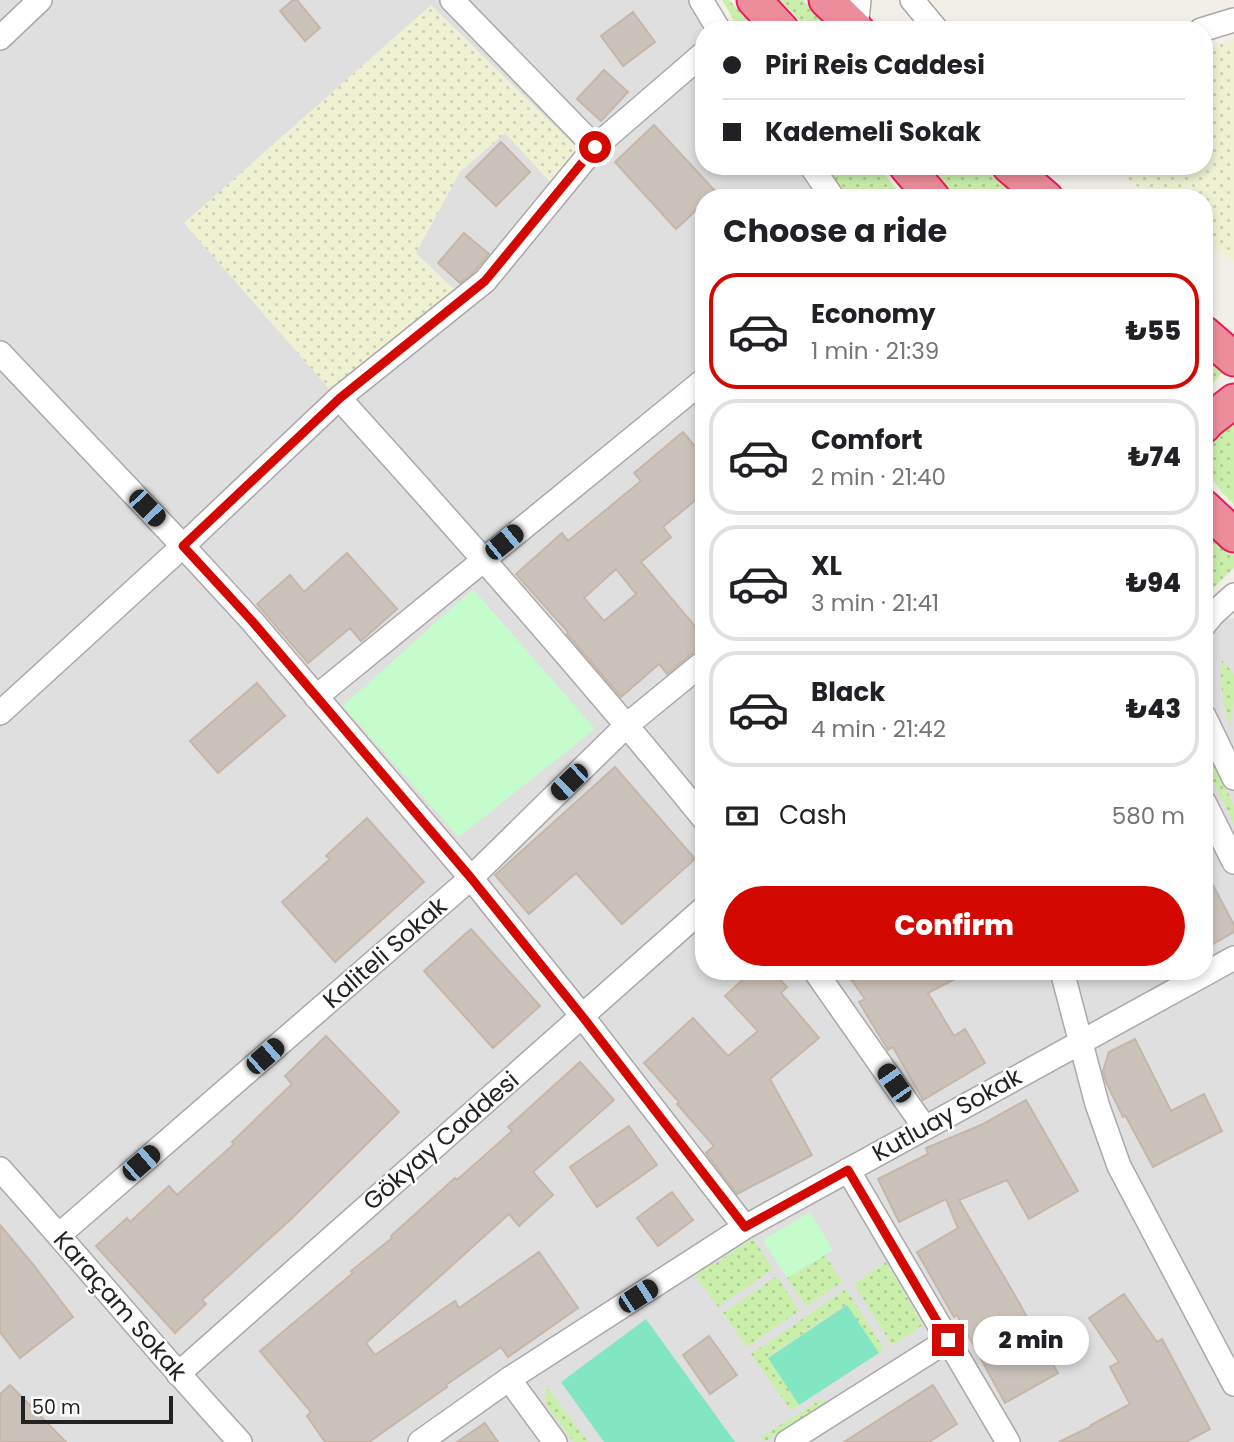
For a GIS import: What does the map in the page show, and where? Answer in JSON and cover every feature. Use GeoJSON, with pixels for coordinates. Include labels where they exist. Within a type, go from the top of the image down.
{"type":"FeatureCollection","features":[{"type":"Feature","properties":{"kind":"highway"},"geometry":{"type":"LineString","coordinates":[[754,0],[774,21]]}},
{"type":"Feature","properties":{"kind":"highway"},"geometry":{"type":"LineString","coordinates":[[826,0],[857,19]]}},
{"type":"Feature","properties":{"kind":"highway"},"geometry":{"type":"LineString","coordinates":[[914,175],[925,189]]}},
{"type":"Feature","properties":{"kind":"highway"},"geometry":{"type":"LineString","coordinates":[[1019,175],[1036,189]]}},
{"type":"Feature","properties":{"kind":"highway"},"geometry":{"type":"LineString","coordinates":[[1213,341],[1234,359]]}},
{"type":"Feature","properties":{"kind":"highway"},"geometry":{"type":"LineString","coordinates":[[1213,417],[1234,401]]}},
{"type":"Feature","properties":{"kind":"highway"},"geometry":{"type":"LineString","coordinates":[[1213,515],[1234,535]]}},
{"type":"Feature","properties":{"kind":"street"},"geometry":{"type":"LineString","coordinates":[[0,38],[40,0]]}},
{"type":"Feature","properties":{"kind":"street"},"geometry":{"type":"LineString","coordinates":[[452,0],[595,147]]}},
{"type":"Feature","properties":{"kind":"street"},"geometry":{"type":"LineString","coordinates":[[701,0],[714,21]]}},
{"type":"Feature","properties":{"kind":"street"},"geometry":{"type":"LineString","coordinates":[[912,0],[930,21]]}},
{"type":"Feature","properties":{"kind":"street"},"geometry":{"type":"LineString","coordinates":[[1213,26],[1234,20]]}},
{"type":"Feature","properties":{"kind":"street"},"geometry":{"type":"LineString","coordinates":[[0,713],[340,398],[485,281],[595,147],[695,61]]}},
{"type":"Feature","properties":{"kind":"street"},"geometry":{"type":"LineString","coordinates":[[0,353],[183,546],[316,696],[471,878],[745,1227]]}},
{"type":"Feature","properties":{"kind":"street"},"geometry":{"type":"LineString","coordinates":[[316,696],[695,387]]}},
{"type":"Feature","properties":{"kind":"street"},"geometry":{"type":"LineString","coordinates":[[340,398],[484,559],[695,808]]}},
{"type":"Feature","properties":{"kind":"street"},"geometry":{"type":"LineString","coordinates":[[1213,614],[1234,595]]}},
{"type":"Feature","properties":{"kind":"street","name":"Kaliteli Sokak"},"geometry":{"type":"LineString","coordinates":[[59,1235],[471,878],[627,725],[695,669]]}},
{"type":"Feature","properties":{"kind":"street"},"geometry":{"type":"LineString","coordinates":[[1213,735],[1234,778]]}},
{"type":"Feature","properties":{"kind":"street"},"geometry":{"type":"LineString","coordinates":[[1213,820],[1234,862]]}},
{"type":"Feature","properties":{"kind":"street","name":"Gökyay Caddesi"},"geometry":{"type":"LineString","coordinates":[[178,1374],[695,916]]}},
{"type":"Feature","properties":{"kind":"street","name":"Kutluay Sokak"},"geometry":{"type":"LineString","coordinates":[[1213,969],[1234,958]]}},
{"type":"Feature","properties":{"kind":"street"},"geometry":{"type":"LineString","coordinates":[[821,980],[925,1128]]}},
{"type":"Feature","properties":{"kind":"street"},"geometry":{"type":"LineString","coordinates":[[1064,980],[1097,1104],[1119,1166],[1234,1384]]}},
{"type":"Feature","properties":{"kind":"street","name":"Kutluay Sokak"},"geometry":{"type":"LineString","coordinates":[[420,1442],[509,1379],[745,1227],[1194,980]]}},
{"type":"Feature","properties":{"kind":"street","name":"Karaçam Sokak"},"geometry":{"type":"LineString","coordinates":[[0,1169],[240,1442]]}},
{"type":"Feature","properties":{"kind":"street"},"geometry":{"type":"LineString","coordinates":[[848,1170],[1008,1442]]}},
{"type":"Feature","properties":{"kind":"street"},"geometry":{"type":"LineString","coordinates":[[787,1442],[948,1340]]}},
{"type":"Feature","properties":{"kind":"street"},"geometry":{"type":"LineString","coordinates":[[509,1379],[555,1442]]}},
{"type":"Feature","properties":{"kind":"shaded area"},"geometry":{"type":"Polygon","coordinates":[[[0,0],[703,0],[716,21],[695,21],[695,175],[815,175],[823,189],[695,189],[695,980],[1213,980],[1213,619],[1234,618],[1234,1442],[0,1442],[0,0]]]}},
{"type":"Feature","properties":{"kind":"green space"},"geometry":{"type":"Polygon","coordinates":[[[722,0],[729,0],[749,21],[735,21],[722,0]]]}},
{"type":"Feature","properties":{"kind":"green space"},"geometry":{"type":"Polygon","coordinates":[[[780,0],[803,0],[824,21],[800,21],[780,0]]]}},
{"type":"Feature","properties":{"kind":"green space"},"geometry":{"type":"Polygon","coordinates":[[[431,5],[581,152],[550,182],[505,133],[460,172],[416,253],[458,293],[332,392],[184,223],[431,5]]]}},
{"type":"Feature","properties":{"kind":"green space"},"geometry":{"type":"Polygon","coordinates":[[[1234,39],[1234,262],[1213,246],[1213,189],[1140,189],[1123,175],[1213,175],[1213,46],[1234,39]]]}},
{"type":"Feature","properties":{"kind":"green space"},"geometry":{"type":"Polygon","coordinates":[[[832,175],[885,175],[897,189],[840,189],[832,175]]]}},
{"type":"Feature","properties":{"kind":"green space"},"geometry":{"type":"Polygon","coordinates":[[[938,175],[991,175],[1008,189],[949,189],[938,175]]]}},
{"type":"Feature","properties":{"kind":"green space"},"geometry":{"type":"Polygon","coordinates":[[[1213,360],[1225,370],[1213,383],[1213,360]]]}},
{"type":"Feature","properties":{"kind":"green space"},"geometry":{"type":"Polygon","coordinates":[[[1234,420],[1234,504],[1213,479],[1213,437],[1234,420]]]}},
{"type":"Feature","properties":{"kind":"green space"},"geometry":{"type":"Polygon","coordinates":[[[1213,535],[1234,555],[1234,568],[1213,588],[1213,535]]]}},
{"type":"Feature","properties":{"kind":"green space"},"geometry":{"type":"Polygon","coordinates":[[[473,589],[595,729],[459,837],[343,706],[473,589]]]}},
{"type":"Feature","properties":{"kind":"green space"},"geometry":{"type":"Polygon","coordinates":[[[1222,660],[1234,674],[1230,726],[1222,693],[1222,660]]]}},
{"type":"Feature","properties":{"kind":"green space"},"geometry":{"type":"Polygon","coordinates":[[[1213,762],[1234,805],[1234,824],[1213,781],[1213,762]]]}},
{"type":"Feature","properties":{"kind":"green space"},"geometry":{"type":"Polygon","coordinates":[[[810,1212],[833,1250],[787,1278],[763,1240],[810,1212]]]}},
{"type":"Feature","properties":{"kind":"green space"},"geometry":{"type":"Polygon","coordinates":[[[753,1238],[773,1269],[718,1307],[693,1272],[711,1258],[715,1264],[753,1238]]]}},
{"type":"Feature","properties":{"kind":"green space"},"geometry":{"type":"Polygon","coordinates":[[[825,1255],[842,1282],[806,1306],[787,1278],[825,1255]]]}},
{"type":"Feature","properties":{"kind":"green space"},"geometry":{"type":"Polygon","coordinates":[[[886,1262],[923,1325],[892,1345],[854,1284],[886,1262]]]}},
{"type":"Feature","properties":{"kind":"green space"},"geometry":{"type":"Polygon","coordinates":[[[777,1276],[799,1311],[747,1347],[723,1313],[777,1276]]]}},
{"type":"Feature","properties":{"kind":"green space"},"geometry":{"type":"Polygon","coordinates":[[[846,1289],[884,1349],[879,1353],[846,1305],[768,1357],[799,1405],[791,1410],[751,1354],[846,1289]]]}},
{"type":"Feature","properties":{"kind":"green space"},"geometry":{"type":"Polygon","coordinates":[[[847,1305],[879,1353],[799,1405],[768,1358],[847,1305]]]}},
{"type":"Feature","properties":{"kind":"green space"},"geometry":{"type":"Polygon","coordinates":[[[646,1319],[735,1442],[604,1442],[561,1382],[646,1319]]]}},
{"type":"Feature","properties":{"kind":"green space"},"geometry":{"type":"Polygon","coordinates":[[[546,1386],[588,1442],[574,1442],[545,1404],[546,1386]]]}},
{"type":"Feature","properties":{"kind":"green space"},"geometry":{"type":"Polygon","coordinates":[[[822,1399],[826,1404],[764,1442],[761,1437],[822,1399]]]}},
{"type":"Feature","properties":{"kind":"building"},"geometry":{"type":"Polygon","coordinates":[[[293,0],[297,0],[320,28],[305,41],[280,11],[293,0]]]}},
{"type":"Feature","properties":{"kind":"building"},"geometry":{"type":"Polygon","coordinates":[[[633,12],[655,42],[623,66],[601,36],[633,12]]]}},
{"type":"Feature","properties":{"kind":"building"},"geometry":{"type":"Polygon","coordinates":[[[604,70],[628,92],[601,121],[577,99],[604,70]]]}},
{"type":"Feature","properties":{"kind":"building"},"geometry":{"type":"Polygon","coordinates":[[[654,125],[695,169],[695,175],[700,175],[713,189],[695,189],[695,211],[676,229],[615,162],[654,125]]]}},
{"type":"Feature","properties":{"kind":"building"},"geometry":{"type":"Polygon","coordinates":[[[501,142],[530,172],[496,206],[466,177],[501,142]]]}},
{"type":"Feature","properties":{"kind":"building"},"geometry":{"type":"Polygon","coordinates":[[[464,233],[489,254],[472,274],[460,283],[438,263],[464,233]]]}},
{"type":"Feature","properties":{"kind":"building"},"geometry":{"type":"Polygon","coordinates":[[[683,432],[695,446],[695,500],[663,527],[671,537],[641,562],[695,626],[695,651],[667,674],[659,664],[621,697],[516,574],[562,533],[568,541],[641,481],[634,473],[683,432]],[[616,569],[584,598],[604,621],[636,594],[616,569]]]}},
{"type":"Feature","properties":{"kind":"building"},"geometry":{"type":"Polygon","coordinates":[[[347,553],[397,609],[361,641],[350,628],[308,663],[257,604],[290,575],[304,592],[347,553]]]}},
{"type":"Feature","properties":{"kind":"building"},"geometry":{"type":"Polygon","coordinates":[[[257,683],[285,716],[218,773],[190,741],[257,683]]]}},
{"type":"Feature","properties":{"kind":"building"},"geometry":{"type":"Polygon","coordinates":[[[615,767],[695,859],[622,924],[576,873],[529,914],[495,875],[615,767]]]}},
{"type":"Feature","properties":{"kind":"building"},"geometry":{"type":"Polygon","coordinates":[[[367,818],[424,882],[335,962],[282,902],[330,859],[326,856],[367,818]]]}},
{"type":"Feature","properties":{"kind":"building"},"geometry":{"type":"Polygon","coordinates":[[[1213,885],[1234,925],[1234,932],[1213,944],[1213,885]]]}},
{"type":"Feature","properties":{"kind":"building"},"geometry":{"type":"Polygon","coordinates":[[[471,929],[540,1006],[493,1048],[424,971],[471,929]]]}},
{"type":"Feature","properties":{"kind":"building"},"geometry":{"type":"Polygon","coordinates":[[[742,980],[780,980],[787,987],[781,993],[819,1038],[770,1079],[812,1155],[737,1194],[706,1153],[714,1146],[644,1063],[693,1018],[728,1056],[758,1031],[725,996],[742,980]]]}},
{"type":"Feature","properties":{"kind":"building"},"geometry":{"type":"Polygon","coordinates":[[[851,980],[953,980],[928,993],[954,1036],[965,1029],[985,1063],[923,1100],[893,1047],[888,1050],[859,1002],[865,999],[851,980]]]}},
{"type":"Feature","properties":{"kind":"building"},"geometry":{"type":"Polygon","coordinates":[[[326,1036],[399,1112],[290,1220],[202,1300],[206,1304],[175,1333],[96,1246],[127,1218],[130,1222],[169,1186],[177,1195],[234,1144],[232,1142],[292,1084],[285,1076],[326,1036]]]}},
{"type":"Feature","properties":{"kind":"building"},"geometry":{"type":"Polygon","coordinates":[[[1135,1039],[1171,1111],[1204,1094],[1222,1131],[1153,1167],[1125,1115],[1123,1117],[1103,1071],[1109,1052],[1135,1039]]]}},
{"type":"Feature","properties":{"kind":"building"},"geometry":{"type":"Polygon","coordinates":[[[580,1062],[614,1100],[533,1172],[553,1195],[519,1226],[509,1214],[366,1343],[375,1355],[455,1301],[459,1308],[539,1252],[578,1308],[508,1357],[501,1347],[369,1442],[325,1442],[307,1416],[311,1412],[260,1351],[353,1273],[351,1271],[392,1238],[391,1236],[455,1178],[457,1180],[512,1131],[508,1127],[580,1062]]]}},
{"type":"Feature","properties":{"kind":"building"},"geometry":{"type":"Polygon","coordinates":[[[1026,1100],[1078,1191],[1029,1219],[1007,1180],[959,1200],[1058,1373],[1005,1403],[957,1315],[954,1317],[917,1252],[958,1228],[946,1199],[899,1222],[878,1179],[928,1154],[926,1148],[981,1125],[1026,1100]]]}},
{"type":"Feature","properties":{"kind":"building"},"geometry":{"type":"Polygon","coordinates":[[[629,1126],[657,1165],[597,1207],[570,1167],[629,1126]]]}},
{"type":"Feature","properties":{"kind":"building"},"geometry":{"type":"Polygon","coordinates":[[[672,1192],[693,1220],[658,1246],[637,1218],[672,1192]]]}},
{"type":"Feature","properties":{"kind":"building"},"geometry":{"type":"Polygon","coordinates":[[[0,1225],[73,1317],[20,1358],[0,1332],[0,1225]]]}},
{"type":"Feature","properties":{"kind":"building"},"geometry":{"type":"Polygon","coordinates":[[[1124,1294],[1157,1342],[1162,1339],[1210,1429],[1186,1442],[1059,1442],[1130,1404],[1110,1367],[1119,1362],[1089,1318],[1124,1294]]]}},
{"type":"Feature","properties":{"kind":"building"},"geometry":{"type":"Polygon","coordinates":[[[709,1336],[737,1375],[710,1394],[683,1355],[709,1336]]]}},
{"type":"Feature","properties":{"kind":"building"},"geometry":{"type":"Polygon","coordinates":[[[10,1385],[66,1442],[0,1442],[0,1394],[10,1385]]]}},
{"type":"Feature","properties":{"kind":"building"},"geometry":{"type":"Polygon","coordinates":[[[933,1385],[957,1424],[929,1442],[844,1442],[933,1385]]]}},
{"type":"Feature","properties":{"kind":"building"},"geometry":{"type":"Polygon","coordinates":[[[485,1423],[498,1442],[457,1442],[485,1423]]]}},
{"type":"Feature","properties":{"kind":"route"},"geometry":{"type":"LineString","coordinates":[[595,147],[485,281],[340,398],[183,546],[252,621],[471,878],[745,1227],[848,1170],[948,1340]]}}]}
